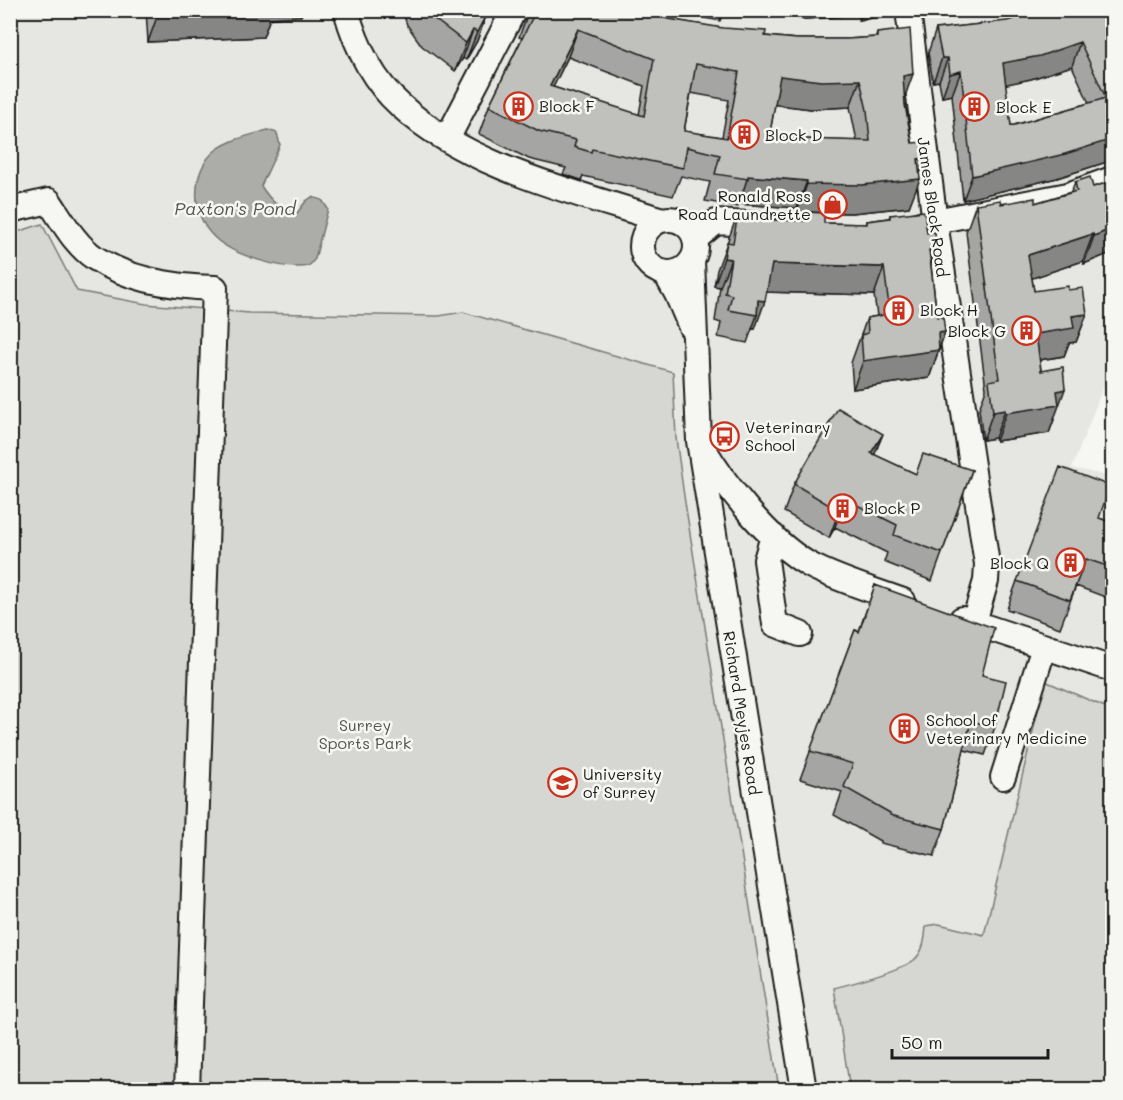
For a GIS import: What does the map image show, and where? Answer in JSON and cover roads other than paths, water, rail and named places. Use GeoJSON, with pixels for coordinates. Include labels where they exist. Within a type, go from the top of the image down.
{"type":"FeatureCollection","features":[{"type":"Feature","properties":{"kind":"street"},"geometry":{"type":"LineString","coordinates":[[346,10],[356,39],[376,78],[399,105],[447,139],[538,180],[660,219],[682,221],[692,228],[694,249]]}},
{"type":"Feature","properties":{"kind":"street"},"geometry":{"type":"LineString","coordinates":[[447,139],[514,10]]}},
{"type":"Feature","properties":{"kind":"street","name":"James Black Road"},"geometry":{"type":"LineString","coordinates":[[908,10],[934,222],[987,564],[986,580],[974,622]]}},
{"type":"Feature","properties":{"kind":"street"},"geometry":{"type":"LineString","coordinates":[[901,225],[934,222],[1068,195],[1113,178]]}},
{"type":"Feature","properties":{"kind":"street"},"geometry":{"type":"LineString","coordinates":[[596,199],[642,241]]}},
{"type":"Feature","properties":{"kind":"street"},"geometry":{"type":"LineString","coordinates":[[10,210],[50,201],[70,232],[94,257],[120,270],[153,280],[186,288],[215,288],[187,1089]]}},
{"type":"Feature","properties":{"kind":"street"},"geometry":{"type":"LineString","coordinates":[[660,219],[652,224],[642,241],[643,252],[650,268],[666,274],[681,270],[694,249],[716,222],[785,226]]}},
{"type":"Feature","properties":{"kind":"street","name":"Richard Meyjes Road"},"geometry":{"type":"LineString","coordinates":[[694,249],[694,334],[699,441],[804,1089]]}},
{"type":"Feature","properties":{"kind":"street","name":"Richard Meyjes Road"},"geometry":{"type":"LineString","coordinates":[[666,274],[694,334]]}},
{"type":"Feature","properties":{"kind":"street"},"geometry":{"type":"LineString","coordinates":[[699,441],[716,469],[773,536],[809,564],[933,610],[1113,669]]}},
{"type":"Feature","properties":{"kind":"street"},"geometry":{"type":"LineString","coordinates":[[773,536],[766,560],[775,624],[800,634]]}},
{"type":"Feature","properties":{"kind":"street"},"geometry":{"type":"LineString","coordinates":[[1004,777],[1044,648]]}},
{"type":"Feature","properties":{"kind":"water","name":"Paxton's Pond"},"geometry":{"type":"Polygon","coordinates":[[[268,130],[277,133],[280,145],[261,186],[268,196],[276,204],[291,212],[297,213],[312,197],[322,200],[328,209],[315,259],[309,266],[273,264],[233,250],[222,244],[206,228],[197,205],[198,180],[208,158],[228,143],[268,130]]]}},
{"type":"Feature","properties":{"kind":"place","name":"Block F"},"geometry":{"type":"Point","coordinates":[518,106]}},
{"type":"Feature","properties":{"kind":"place","name":"Block E"},"geometry":{"type":"Point","coordinates":[975,107]}},
{"type":"Feature","properties":{"kind":"place","name":"Block D"},"geometry":{"type":"Point","coordinates":[744,135]}},
{"type":"Feature","properties":{"kind":"place","name":"Ronald Ross Road Laundrette"},"geometry":{"type":"Point","coordinates":[832,205]}},
{"type":"Feature","properties":{"kind":"place","name":"Block H"},"geometry":{"type":"Point","coordinates":[899,310]}},
{"type":"Feature","properties":{"kind":"place","name":"Block G"},"geometry":{"type":"Point","coordinates":[1027,331]}},
{"type":"Feature","properties":{"kind":"place","name":"Veterinary School"},"geometry":{"type":"Point","coordinates":[724,436]}},
{"type":"Feature","properties":{"kind":"place","name":"Block P"},"geometry":{"type":"Point","coordinates":[843,508]}},
{"type":"Feature","properties":{"kind":"place","name":"Block Q"},"geometry":{"type":"Point","coordinates":[1070,563]}},
{"type":"Feature","properties":{"kind":"place","name":"School of Veterinary Medicine"},"geometry":{"type":"Point","coordinates":[905,729]}},
{"type":"Feature","properties":{"kind":"place","name":"University of Surrey"},"geometry":{"type":"Point","coordinates":[562,783]}},
{"type":"Feature","properties":{"kind":"park label","name":"Surrey Sports Park"},"geometry":{"type":"Point","coordinates":[365,734]}}]}
